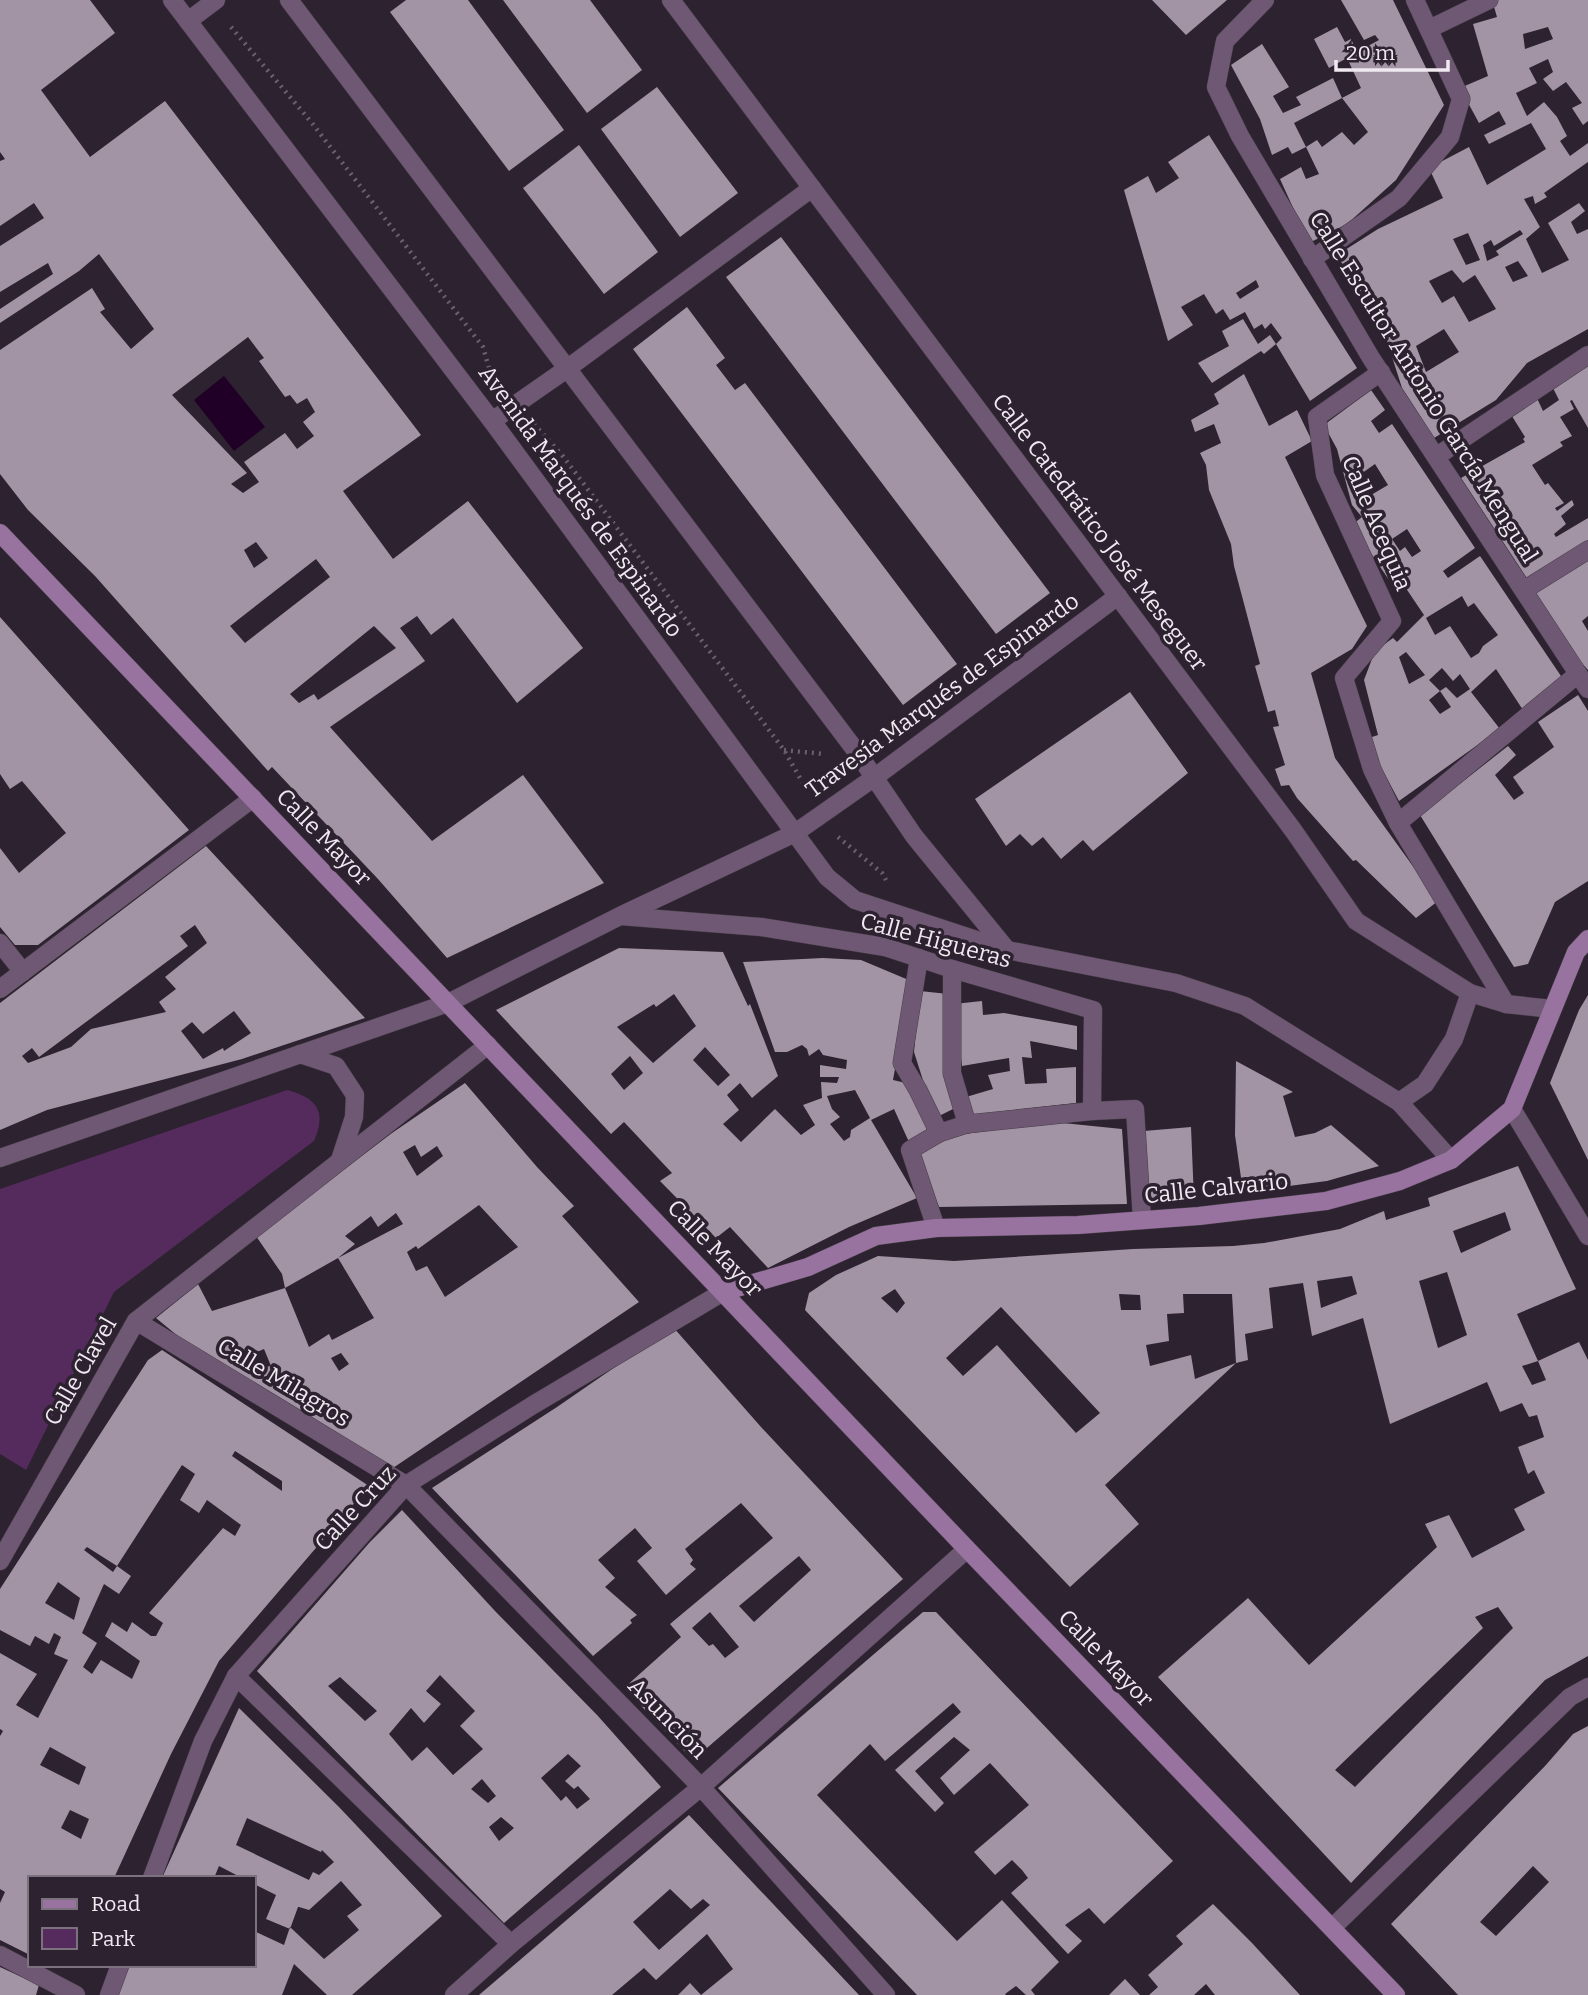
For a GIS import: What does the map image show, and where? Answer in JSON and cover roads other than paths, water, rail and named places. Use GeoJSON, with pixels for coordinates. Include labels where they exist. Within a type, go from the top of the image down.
{"type":"FeatureCollection","features":[{"type":"Feature","properties":{"kind":"main road","name":"Calle Mayor"},"geometry":{"type":"LineString","coordinates":[[0,533],[967,1549],[1396,1995]]}},
{"type":"Feature","properties":{"kind":"main road","name":"Calle Calvario"},"geometry":{"type":"LineString","coordinates":[[723,1292],[808,1267],[876,1236],[936,1228],[1078,1225],[1142,1220],[1326,1200],[1400,1181],[1451,1160],[1512,1109],[1576,952],[1588,939]]}},
{"type":"Feature","properties":{"kind":"street","name":"Avenida Marqués de Espinardo"},"geometry":{"type":"LineString","coordinates":[[173,0],[492,421],[827,877],[855,900],[1007,950],[1175,983],[1245,1006],[1399,1102],[1451,1160]]}},
{"type":"Feature","properties":{"kind":"street"},"geometry":{"type":"LineString","coordinates":[[289,0],[875,777],[914,836],[1007,950]]}},
{"type":"Feature","properties":{"kind":"street","name":"Calle Catedrático José Meseguer"},"geometry":{"type":"LineString","coordinates":[[671,0],[1293,830],[1356,921],[1470,993],[1506,1004],[1552,1009]]}},
{"type":"Feature","properties":{"kind":"street","name":"Calle Escultor Antonio García Mengual"},"geometry":{"type":"LineString","coordinates":[[1265,0],[1225,41],[1216,87],[1240,136],[1381,372],[1588,689]]}},
{"type":"Feature","properties":{"kind":"street"},"geometry":{"type":"LineString","coordinates":[[1312,258],[1399,198],[1450,136],[1461,99],[1415,0]]}},
{"type":"Feature","properties":{"kind":"street"},"geometry":{"type":"LineString","coordinates":[[1429,30],[1489,0]]}},
{"type":"Feature","properties":{"kind":"street"},"geometry":{"type":"LineString","coordinates":[[188,21],[214,2]]}},
{"type":"Feature","properties":{"kind":"street"},"geometry":{"type":"LineString","coordinates":[[492,421],[569,368],[812,188]]}},
{"type":"Feature","properties":{"kind":"street"},"geometry":{"type":"LineString","coordinates":[[1437,456],[1588,355]]}},
{"type":"Feature","properties":{"kind":"street","name":"Calle Acequia"},"geometry":{"type":"LineString","coordinates":[[1381,372],[1317,417],[1325,475],[1392,621],[1344,678],[1372,769],[1398,823],[1506,1004]]}},
{"type":"Feature","properties":{"kind":"street"},"geometry":{"type":"LineString","coordinates":[[1524,590],[1588,550]]}},
{"type":"Feature","properties":{"kind":"street","name":"Travesía Marqués de Espinardo"},"geometry":{"type":"LineString","coordinates":[[620,916],[795,833],[875,777],[1118,596]]}},
{"type":"Feature","properties":{"kind":"street"},"geometry":{"type":"LineString","coordinates":[[1398,823],[1577,674]]}},
{"type":"Feature","properties":{"kind":"street"},"geometry":{"type":"LineString","coordinates":[[0,989],[253,798]]}},
{"type":"Feature","properties":{"kind":"street"},"geometry":{"type":"LineString","coordinates":[[0,1158],[448,1003],[620,916]]}},
{"type":"Feature","properties":{"kind":"street","name":"Calle Higueras"},"geometry":{"type":"LineString","coordinates":[[620,916],[761,928],[885,947],[1093,1010],[1092,1111]]}},
{"type":"Feature","properties":{"kind":"street"},"geometry":{"type":"LineString","coordinates":[[0,943],[23,972]]}},
{"type":"Feature","properties":{"kind":"street"},"geometry":{"type":"LineString","coordinates":[[919,958],[902,1063],[939,1133]]}},
{"type":"Feature","properties":{"kind":"street"},"geometry":{"type":"LineString","coordinates":[[952,969],[952,1073],[967,1124]]}},
{"type":"Feature","properties":{"kind":"street"},"geometry":{"type":"LineString","coordinates":[[1399,1102],[1425,1084],[1454,1039],[1470,993]]}},
{"type":"Feature","properties":{"kind":"street","name":"Calle Clavel"},"geometry":{"type":"LineString","coordinates":[[0,1561],[136,1321],[488,1045]]}},
{"type":"Feature","properties":{"kind":"street"},"geometry":{"type":"LineString","coordinates":[[300,1054],[336,1066],[355,1095],[354,1117],[340,1160]]}},
{"type":"Feature","properties":{"kind":"street"},"geometry":{"type":"LineString","coordinates":[[936,1228],[910,1150],[939,1133],[967,1124],[1135,1109],[1142,1220]]}},
{"type":"Feature","properties":{"kind":"street"},"geometry":{"type":"LineString","coordinates":[[1512,1109],[1588,1236]]}},
{"type":"Feature","properties":{"kind":"street","name":"Calle Cruz"},"geometry":{"type":"LineString","coordinates":[[153,1876],[203,1741],[236,1676],[406,1485],[533,1405],[723,1292]]}},
{"type":"Feature","properties":{"kind":"street","name":"Calle Milagros"},"geometry":{"type":"LineString","coordinates":[[136,1321],[406,1485]]}},
{"type":"Feature","properties":{"kind":"street","name":"Asunción"},"geometry":{"type":"LineString","coordinates":[[406,1485],[701,1787],[886,1995]]}},
{"type":"Feature","properties":{"kind":"street"},"geometry":{"type":"LineString","coordinates":[[454,1995],[511,1944],[701,1787],[967,1549]]}},
{"type":"Feature","properties":{"kind":"street"},"geometry":{"type":"LineString","coordinates":[[236,1676],[511,1944]]}},
{"type":"Feature","properties":{"kind":"street"},"geometry":{"type":"LineString","coordinates":[[1332,1928],[1570,1697],[1588,1687]]}},
{"type":"Feature","properties":{"kind":"street"},"geometry":{"type":"LineString","coordinates":[[0,1955],[76,1995]]}},
{"type":"Feature","properties":{"kind":"street"},"geometry":{"type":"LineString","coordinates":[[109,1995],[119,1967]]}}]}
